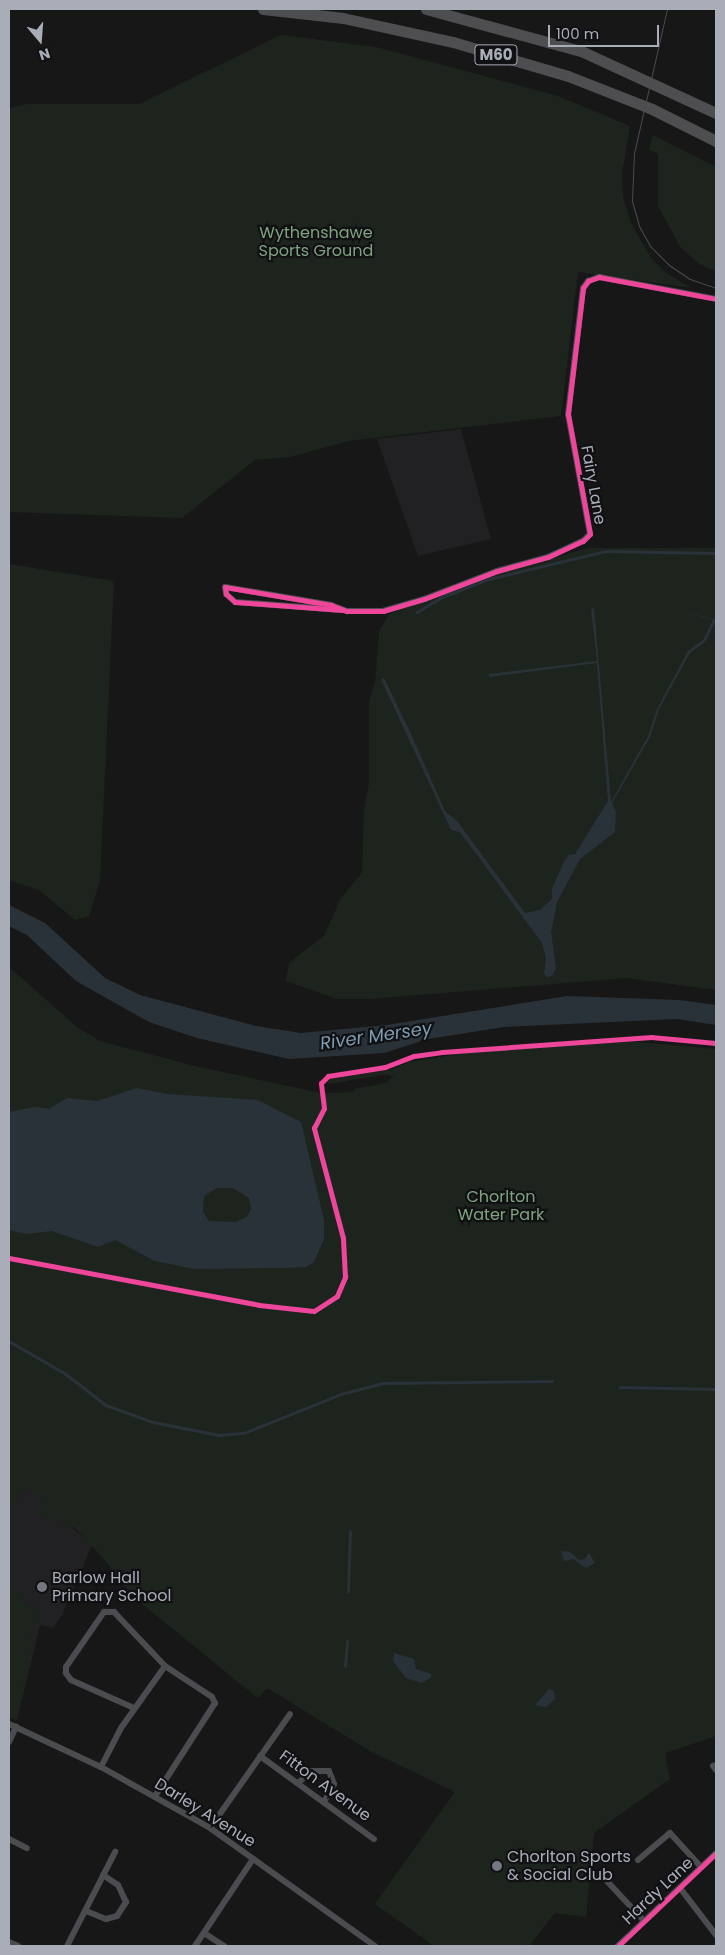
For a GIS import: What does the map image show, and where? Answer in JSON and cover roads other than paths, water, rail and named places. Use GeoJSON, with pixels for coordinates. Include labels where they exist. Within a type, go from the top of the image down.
{"type":"FeatureCollection","features":[{"type":"Feature","properties":{"kind":"highway","name":"M60"},"geometry":{"type":"LineString","coordinates":[[263,9],[343,18],[453,42],[568,76],[652,110],[716,142]]}},
{"type":"Feature","properties":{"kind":"highway","name":"M60"},"geometry":{"type":"LineString","coordinates":[[426,9],[581,51],[716,113]]}},
{"type":"Feature","properties":{"kind":"street","name":"Fairy Lane"},"geometry":{"type":"LineString","coordinates":[[342,610],[225,587],[226,594],[235,602],[367,612],[396,609],[497,571],[548,557],[583,541],[590,534],[568,414],[584,288],[588,281],[599,276],[716,299]]}},
{"type":"Feature","properties":{"kind":"street"},"geometry":{"type":"LineString","coordinates":[[134,1708],[71,1680],[66,1673],[66,1667],[104,1612],[114,1612],[165,1666],[212,1697],[215,1703],[155,1796]]}},
{"type":"Feature","properties":{"kind":"street"},"geometry":{"type":"LineString","coordinates":[[101,1767],[134,1708],[165,1666]]}},
{"type":"Feature","properties":{"kind":"street"},"geometry":{"type":"LineString","coordinates":[[210,1828],[290,1714]]}},
{"type":"Feature","properties":{"kind":"street","name":"Darley Avenue"},"geometry":{"type":"LineString","coordinates":[[9,1724],[101,1767],[210,1828],[375,1946]]}},
{"type":"Feature","properties":{"kind":"street"},"geometry":{"type":"LineString","coordinates":[[9,1742],[16,1727]]}},
{"type":"Feature","properties":{"kind":"street","name":"Fitton Avenue"},"geometry":{"type":"LineString","coordinates":[[260,1756],[374,1839]]}},
{"type":"Feature","properties":{"kind":"street"},"geometry":{"type":"LineString","coordinates":[[716,1765],[713,1766],[716,1770]]}},
{"type":"Feature","properties":{"kind":"street"},"geometry":{"type":"LineString","coordinates":[[298,1783],[312,1771],[329,1771],[334,1784],[324,1802]]}},
{"type":"Feature","properties":{"kind":"street"},"geometry":{"type":"LineString","coordinates":[[638,1860],[670,1833],[701,1867]]}},
{"type":"Feature","properties":{"kind":"street"},"geometry":{"type":"LineString","coordinates":[[9,1839],[27,1848]]}},
{"type":"Feature","properties":{"kind":"street"},"geometry":{"type":"LineString","coordinates":[[67,1946],[115,1852]]}},
{"type":"Feature","properties":{"kind":"street","name":"Hardy Lane"},"geometry":{"type":"LineString","coordinates":[[618,1946],[716,1853]]}},
{"type":"Feature","properties":{"kind":"street"},"geometry":{"type":"LineString","coordinates":[[195,1946],[253,1859]]}},
{"type":"Feature","properties":{"kind":"street"},"geometry":{"type":"LineString","coordinates":[[86,1911],[106,1919],[117,1916],[126,1902],[118,1885],[104,1875]]}},
{"type":"Feature","properties":{"kind":"street"},"geometry":{"type":"LineString","coordinates":[[605,1879],[644,1921]]}},
{"type":"Feature","properties":{"kind":"street"},"geometry":{"type":"LineString","coordinates":[[680,1888],[716,1934]]}},
{"type":"Feature","properties":{"kind":"street"},"geometry":{"type":"LineString","coordinates":[[204,1933],[224,1946]]}},
{"type":"Feature","properties":{"kind":"street"},"geometry":{"type":"LineString","coordinates":[[9,1942],[18,1946]]}},
{"type":"Feature","properties":{"kind":"water"},"geometry":{"type":"Polygon","coordinates":[[[594,608],[611,802],[648,736],[657,709],[688,651],[703,640],[713,620],[673,609],[716,620],[706,641],[690,653],[659,709],[650,737],[612,803],[616,812],[615,832],[580,859],[557,902],[551,932],[556,968],[552,976],[547,977],[544,974],[546,958],[542,943],[460,832],[451,830],[381,679],[384,678],[445,811],[457,821],[525,913],[540,910],[552,899],[552,889],[564,861],[569,855],[575,854],[608,801],[597,663],[489,677],[489,674],[597,661],[591,609],[594,608]]]}},
{"type":"Feature","properties":{"kind":"water","name":"River Mersey"},"geometry":{"type":"Polygon","coordinates":[[[9,905],[45,923],[105,978],[140,995],[256,1026],[301,1033],[387,1025],[567,996],[679,1000],[716,1005],[716,1025],[677,1019],[504,1027],[428,1039],[384,1053],[289,1059],[197,1038],[149,1022],[76,981],[27,935],[9,926],[9,905]]]}},
{"type":"Feature","properties":{"kind":"water"},"geometry":{"type":"Polygon","coordinates":[[[137,1088],[167,1094],[258,1100],[301,1122],[324,1220],[324,1239],[314,1262],[306,1267],[195,1269],[155,1261],[115,1240],[98,1247],[52,1231],[26,1234],[9,1230],[9,1112],[35,1107],[49,1109],[67,1098],[97,1101],[137,1088]],[[217,1188],[204,1196],[203,1212],[209,1221],[235,1222],[247,1217],[251,1209],[249,1198],[233,1188],[217,1188]]]}},
{"type":"Feature","properties":{"kind":"water"},"geometry":{"type":"Polygon","coordinates":[[[561,1551],[570,1552],[579,1560],[585,1559],[589,1553],[595,1563],[586,1568],[573,1559],[564,1561],[561,1551]]]}},
{"type":"Feature","properties":{"kind":"water"},"geometry":{"type":"Polygon","coordinates":[[[394,1653],[414,1659],[416,1669],[431,1674],[431,1677],[422,1683],[406,1678],[393,1661],[394,1653]]]}},
{"type":"Feature","properties":{"kind":"water"},"geometry":{"type":"Polygon","coordinates":[[[549,1689],[553,1690],[555,1699],[546,1707],[535,1705],[549,1689]]]}},
{"type":"Feature","properties":{"kind":"waterway"},"geometry":{"type":"LineString","coordinates":[[417,612],[442,597],[489,579],[606,551],[714,553]]}},
{"type":"Feature","properties":{"kind":"waterway"},"geometry":{"type":"LineString","coordinates":[[9,1341],[66,1374],[106,1405],[153,1422],[219,1435],[244,1433],[341,1394],[383,1383],[552,1381]]}},
{"type":"Feature","properties":{"kind":"waterway"},"geometry":{"type":"LineString","coordinates":[[620,1387],[716,1389]]}},
{"type":"Feature","properties":{"kind":"waterway"},"geometry":{"type":"LineString","coordinates":[[348,1592],[350,1532]]}},
{"type":"Feature","properties":{"kind":"waterway"},"geometry":{"type":"LineString","coordinates":[[345,1666],[347,1641]]}},
{"type":"Feature","properties":{"kind":"tram line"},"geometry":{"type":"LineString","coordinates":[[667,9],[634,153],[632,201],[639,226],[650,246],[669,265],[690,279],[716,288]]}},
{"type":"Feature","properties":{"kind":"tram line"},"geometry":{"type":"LineString","coordinates":[[613,1946],[716,1851]]}},
{"type":"Feature","properties":{"kind":"place","name":"Barlow Hall Primary School"},"geometry":{"type":"Point","coordinates":[42,1587]}},
{"type":"Feature","properties":{"kind":"place","name":"Chorlton Sports & Social Club"},"geometry":{"type":"Point","coordinates":[497,1866]}},
{"type":"Feature","properties":{"kind":"park label","name":"Wythenshawe Sports Ground"},"geometry":{"type":"Point","coordinates":[316,242]}},
{"type":"Feature","properties":{"kind":"park label","name":"Chorlton Water Park"},"geometry":{"type":"Point","coordinates":[501,1206]}}]}
